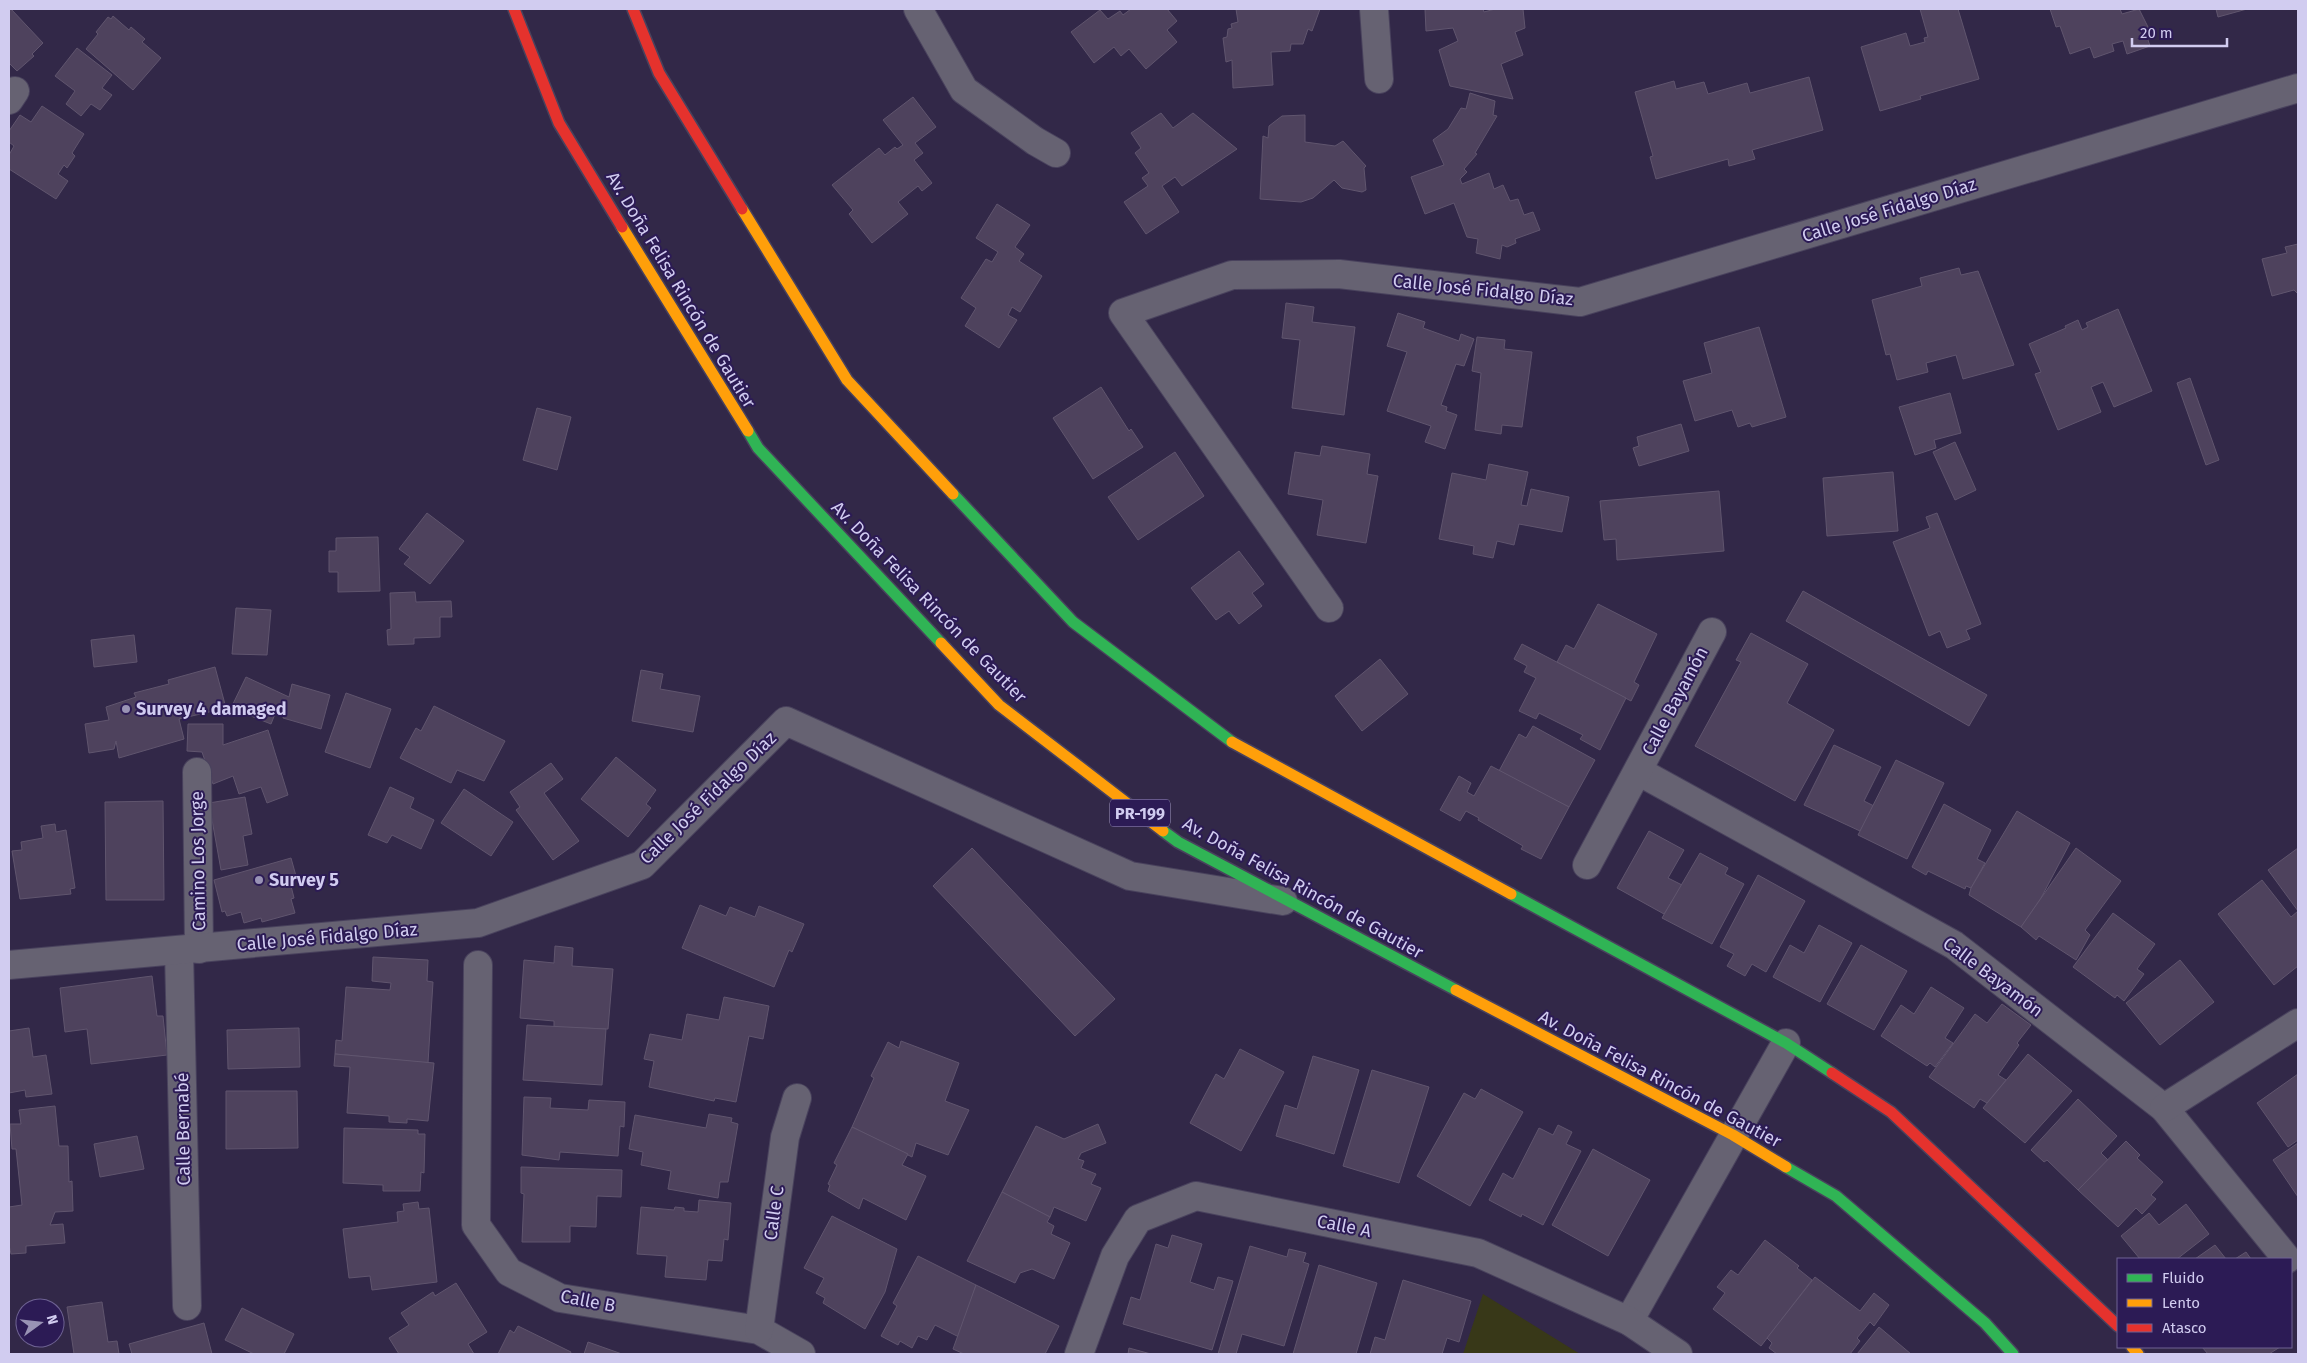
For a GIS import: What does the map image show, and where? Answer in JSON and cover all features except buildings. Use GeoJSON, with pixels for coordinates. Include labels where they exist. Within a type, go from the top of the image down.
{"type":"FeatureCollection","features":[{"type":"Feature","properties":{"kind":"main road","name":"Av. Doña Felisa Rincón de Gautier"},"geometry":{"type":"LineString","coordinates":[[514,9],[559,123],[758,448],[999,705],[1178,842],[1733,1135],[1836,1196],[1985,1323],[2014,1354]]}},
{"type":"Feature","properties":{"kind":"main road"},"geometry":{"type":"LineString","coordinates":[[633,9],[659,73],[847,380],[1073,622],[1239,747],[1786,1044],[1891,1112],[2117,1325]]}},
{"type":"Feature","properties":{"kind":"street"},"geometry":{"type":"LineString","coordinates":[[918,9],[964,90],[1035,141],[1056,153]]}},
{"type":"Feature","properties":{"kind":"street"},"geometry":{"type":"LineString","coordinates":[[1374,9],[1379,79]]}},
{"type":"Feature","properties":{"kind":"street","name":"Calle José Fidalgo Díaz"},"geometry":{"type":"LineString","coordinates":[[1328,608],[1123,313],[1232,275],[1339,274],[1580,302],[2298,88]]}},
{"type":"Feature","properties":{"kind":"street","name":"Calle Bayamón"},"geometry":{"type":"LineString","coordinates":[[1587,865],[1712,632]]}},
{"type":"Feature","properties":{"kind":"street","name":"Calle José Fidalgo Díaz"},"geometry":{"type":"LineString","coordinates":[[9,965],[478,924],[642,866],[786,721],[1130,876],[1290,902]]}},
{"type":"Feature","properties":{"kind":"street","name":"Calle Bayamón"},"geometry":{"type":"LineString","coordinates":[[1638,771],[1954,945],[2164,1108],[2286,1258]]}},
{"type":"Feature","properties":{"kind":"street","name":"Camino Los Jorge"},"geometry":{"type":"LineString","coordinates":[[189,950],[197,772]]}},
{"type":"Feature","properties":{"kind":"street","name":"Calle Bernabé"},"geometry":{"type":"LineString","coordinates":[[187,1306],[189,950]]}},
{"type":"Feature","properties":{"kind":"street","name":"Calle B"},"geometry":{"type":"LineString","coordinates":[[478,965],[476,1225],[509,1272],[560,1298],[759,1330],[801,1354]]}},
{"type":"Feature","properties":{"kind":"street"},"geometry":{"type":"LineString","coordinates":[[2164,1108],[2298,1023]]}},
{"type":"Feature","properties":{"kind":"street"},"geometry":{"type":"LineString","coordinates":[[1629,1321],[1786,1044]]}},
{"type":"Feature","properties":{"kind":"street","name":"Calle C"},"geometry":{"type":"LineString","coordinates":[[759,1330],[785,1137],[797,1098]]}},
{"type":"Feature","properties":{"kind":"street","name":"Calle A"},"geometry":{"type":"LineString","coordinates":[[1079,1354],[1115,1256],[1138,1219],[1196,1196],[1478,1253],[1629,1321],[1678,1354]]}},
{"type":"Feature","properties":{"kind":"shaded area"},"geometry":{"type":"Polygon","coordinates":[[[1483,1294],[1580,1354],[1463,1354],[1483,1294]]]}},
{"type":"Feature","properties":{"kind":"traffic: fast"},"geometry":{"type":"LineString","coordinates":[[748,431],[758,448],[941,643]]}},
{"type":"Feature","properties":{"kind":"traffic: fast"},"geometry":{"type":"LineString","coordinates":[[953,494],[1073,622],[1232,742]]}},
{"type":"Feature","properties":{"kind":"traffic: fast"},"geometry":{"type":"LineString","coordinates":[[1163,831],[1178,842],[1456,990]]}},
{"type":"Feature","properties":{"kind":"traffic: fast"},"geometry":{"type":"LineString","coordinates":[[1511,894],[1786,1043],[1832,1073]]}},
{"type":"Feature","properties":{"kind":"traffic: fast"},"geometry":{"type":"LineString","coordinates":[[1786,1167],[1836,1196],[1985,1323],[2013,1354]]}},
{"type":"Feature","properties":{"kind":"traffic: slow"},"geometry":{"type":"LineString","coordinates":[[742,209],[847,380],[953,494]]}},
{"type":"Feature","properties":{"kind":"traffic: slow"},"geometry":{"type":"LineString","coordinates":[[622,227],[748,431]]}},
{"type":"Feature","properties":{"kind":"traffic: slow"},"geometry":{"type":"LineString","coordinates":[[941,643],[999,705],[1163,831]]}},
{"type":"Feature","properties":{"kind":"traffic: slow"},"geometry":{"type":"LineString","coordinates":[[1232,742],[1511,894]]}},
{"type":"Feature","properties":{"kind":"traffic: slow"},"geometry":{"type":"LineString","coordinates":[[1456,990],[1733,1135],[1786,1167]]}},
{"type":"Feature","properties":{"kind":"traffic: slow"},"geometry":{"type":"LineString","coordinates":[[2133,1348],[2138,1354]]}},
{"type":"Feature","properties":{"kind":"traffic: jam"},"geometry":{"type":"LineString","coordinates":[[514,9],[559,123],[622,227]]}},
{"type":"Feature","properties":{"kind":"traffic: jam"},"geometry":{"type":"LineString","coordinates":[[633,9],[659,73],[742,209]]}},
{"type":"Feature","properties":{"kind":"traffic: jam"},"geometry":{"type":"LineString","coordinates":[[1832,1073],[1891,1112],[2117,1325]]}},
{"type":"Feature","properties":{"kind":"place","name":"Survey 4 damaged"},"geometry":{"type":"Point","coordinates":[126,709]}},
{"type":"Feature","properties":{"kind":"place","name":"Survey 5"},"geometry":{"type":"Point","coordinates":[259,880]}}]}
